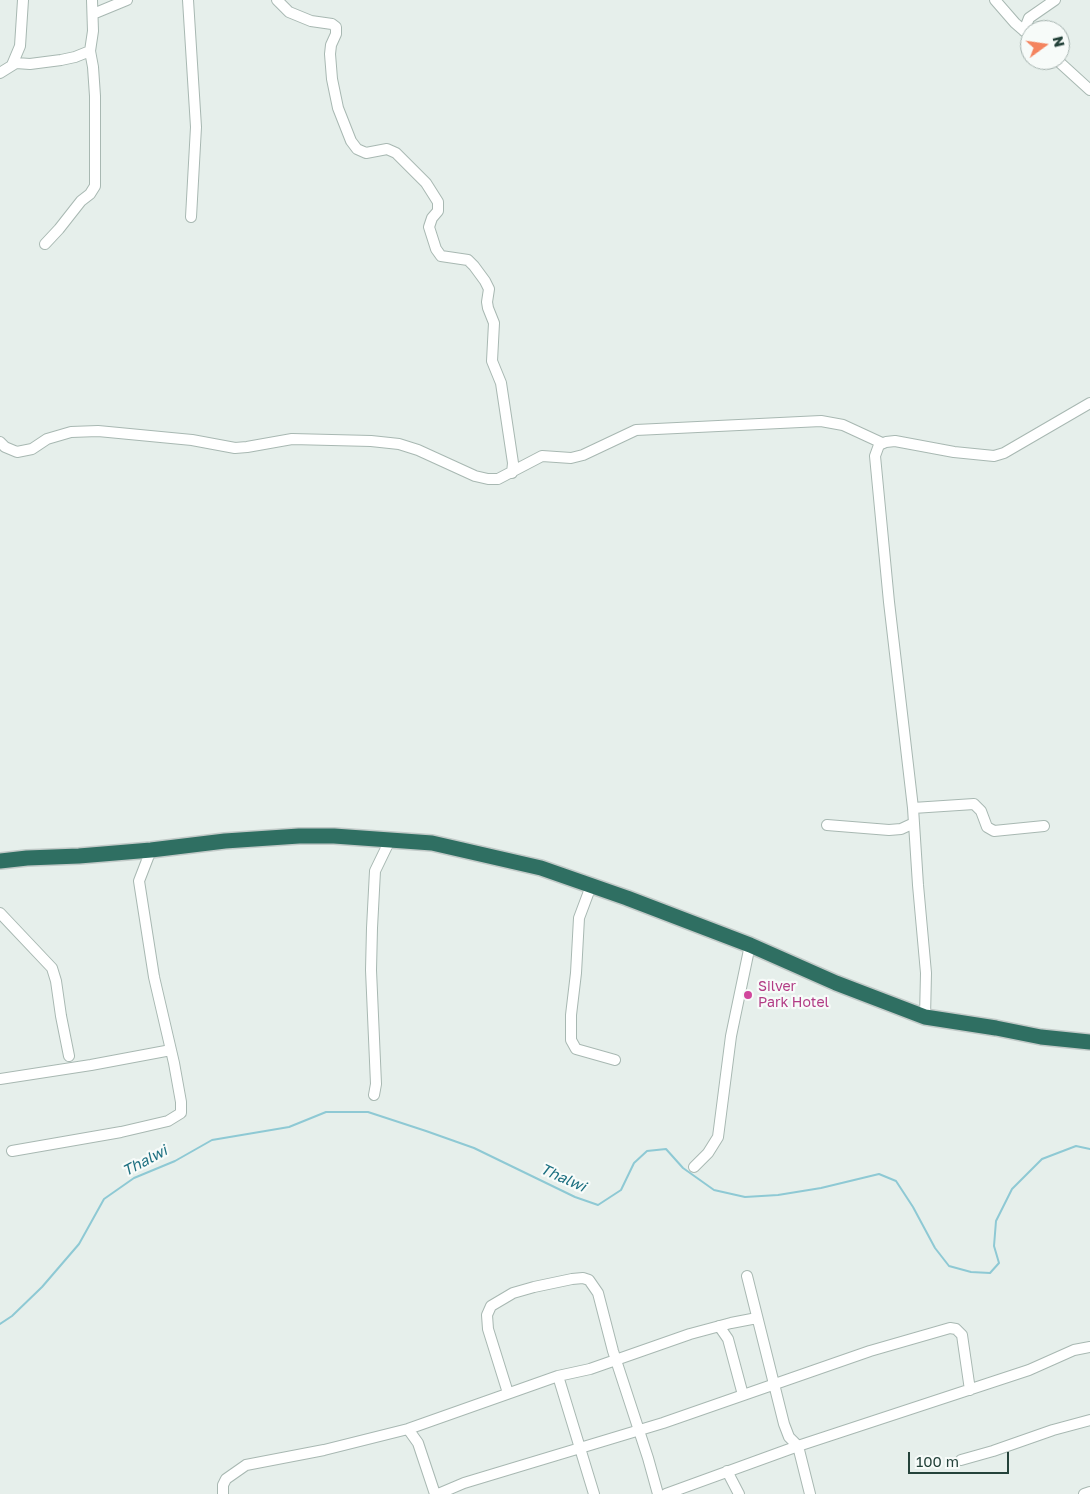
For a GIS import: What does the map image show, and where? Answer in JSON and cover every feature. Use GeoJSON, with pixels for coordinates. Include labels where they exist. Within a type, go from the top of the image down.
{"type":"FeatureCollection","features":[{"type":"Feature","properties":{"kind":"highway"},"geometry":{"type":"LineString","coordinates":[[0,860],[151,850],[263,837],[334,836],[432,843],[541,868],[627,898],[750,945],[836,982],[926,1017],[1042,1037],[1090,1042]]}},
{"type":"Feature","properties":{"kind":"street"},"geometry":{"type":"LineString","coordinates":[[12,66],[20,46],[23,0]]}},
{"type":"Feature","properties":{"kind":"street"},"geometry":{"type":"LineString","coordinates":[[45,244],[95,186],[95,96],[90,51],[93,31],[92,0]]}},
{"type":"Feature","properties":{"kind":"street"},"geometry":{"type":"LineString","coordinates":[[93,14],[127,0]]}},
{"type":"Feature","properties":{"kind":"street"},"geometry":{"type":"LineString","coordinates":[[188,0],[196,126],[190,217]]}},
{"type":"Feature","properties":{"kind":"street"},"geometry":{"type":"LineString","coordinates":[[277,0],[289,12],[311,21],[332,24],[336,27],[336,34],[330,54],[332,79],[338,108],[351,141],[357,149],[366,153],[387,149],[396,153],[421,178],[438,202],[438,211],[432,218],[429,227],[436,249],[441,256],[468,260],[489,288],[487,302],[494,323],[492,361],[501,383],[513,463],[512,473]]}},
{"type":"Feature","properties":{"kind":"street"},"geometry":{"type":"LineString","coordinates":[[995,0],[1020,27]]}},
{"type":"Feature","properties":{"kind":"street"},"geometry":{"type":"LineString","coordinates":[[1029,20],[1055,0]]}},
{"type":"Feature","properties":{"kind":"street"},"geometry":{"type":"LineString","coordinates":[[0,73],[16,63],[30,64],[61,60],[76,57],[90,51]]}},
{"type":"Feature","properties":{"kind":"street"},"geometry":{"type":"LineString","coordinates":[[1068,70],[1090,90]]}},
{"type":"Feature","properties":{"kind":"street"},"geometry":{"type":"LineString","coordinates":[[0,442],[5,447],[17,452],[32,449],[47,439],[71,432],[98,431],[192,440],[235,448],[292,439],[357,440],[399,444],[418,450],[459,469],[488,479],[498,479],[542,456],[571,458],[583,455],[636,430],[821,421],[843,425],[882,443],[902,442],[954,452],[994,456],[1004,453],[1090,403]]}},
{"type":"Feature","properties":{"kind":"street"},"geometry":{"type":"LineString","coordinates":[[882,443],[876,456],[889,602],[913,808],[926,973],[926,1017]]}},
{"type":"Feature","properties":{"kind":"street"},"geometry":{"type":"LineString","coordinates":[[913,808],[974,804],[981,810],[987,827],[994,831],[1044,826]]}},
{"type":"Feature","properties":{"kind":"street"},"geometry":{"type":"LineString","coordinates":[[827,825],[889,830],[914,823]]}},
{"type":"Feature","properties":{"kind":"street"},"geometry":{"type":"LineString","coordinates":[[374,1095],[376,1084],[371,970],[375,871],[390,840]]}},
{"type":"Feature","properties":{"kind":"street"},"geometry":{"type":"LineString","coordinates":[[12,1151],[153,1125],[179,1116],[181,1113],[181,1102],[171,1050],[154,977],[139,881],[151,850]]}},
{"type":"Feature","properties":{"kind":"street"},"geometry":{"type":"LineString","coordinates":[[591,886],[579,918],[576,973],[571,1015],[571,1040],[576,1049],[615,1060]]}},
{"type":"Feature","properties":{"kind":"street"},"geometry":{"type":"LineString","coordinates":[[0,912],[52,968],[70,1056]]}},
{"type":"Feature","properties":{"kind":"street"},"geometry":{"type":"LineString","coordinates":[[694,1167],[708,1153],[718,1137],[731,1036],[750,945]]}},
{"type":"Feature","properties":{"kind":"street"},"geometry":{"type":"LineString","coordinates":[[0,1079],[171,1050]]}},
{"type":"Feature","properties":{"kind":"street"},"geometry":{"type":"LineString","coordinates":[[747,1276],[756,1318],[786,1431],[798,1446],[810,1494]]}},
{"type":"Feature","properties":{"kind":"street"},"geometry":{"type":"LineString","coordinates":[[508,1393],[491,1342],[487,1319],[491,1306],[513,1293],[572,1279],[583,1278],[589,1280],[598,1294],[616,1360],[639,1431],[665,1494],[798,1446],[1029,1370],[1074,1350],[1090,1347]]}},
{"type":"Feature","properties":{"kind":"street"},"geometry":{"type":"LineString","coordinates":[[223,1494],[223,1485],[226,1479],[246,1465],[324,1450],[408,1429],[558,1376],[616,1360],[690,1334],[756,1318]]}},
{"type":"Feature","properties":{"kind":"street"},"geometry":{"type":"LineString","coordinates":[[720,1326],[728,1339],[743,1395]]}},
{"type":"Feature","properties":{"kind":"street"},"geometry":{"type":"LineString","coordinates":[[408,1429],[418,1443],[437,1494],[464,1483],[639,1431],[879,1348],[950,1328],[956,1329],[962,1335],[970,1390]]}},
{"type":"Feature","properties":{"kind":"street"},"geometry":{"type":"LineString","coordinates":[[558,1376],[594,1494]]}},
{"type":"Feature","properties":{"kind":"street"},"geometry":{"type":"LineString","coordinates":[[961,1460],[1090,1420]]}},
{"type":"Feature","properties":{"kind":"street"},"geometry":{"type":"LineString","coordinates":[[728,1471],[739,1494]]}},
{"type":"Feature","properties":{"kind":"street"},"geometry":{"type":"LineString","coordinates":[[1084,1494],[1090,1492]]}},
{"type":"Feature","properties":{"kind":"waterway","name":"Thalwi"},"geometry":{"type":"LineString","coordinates":[[0,1324],[12,1316],[42,1287],[79,1244],[104,1199],[134,1178],[175,1161],[212,1140],[289,1127],[326,1112],[368,1112],[426,1131],[474,1148],[575,1197],[598,1205],[621,1190],[634,1163],[647,1151],[666,1149],[683,1168],[714,1190],[745,1197],[778,1195],[821,1188],[879,1174],[896,1181],[913,1207],[935,1248],[949,1266],[971,1272],[990,1273],[999,1263],[994,1246],[996,1221],[1012,1189],[1042,1159],[1076,1146],[1090,1149]]}},
{"type":"Feature","properties":{"kind":"place","name":"Silver Park Hotel"},"geometry":{"type":"Point","coordinates":[748,995]}}]}
